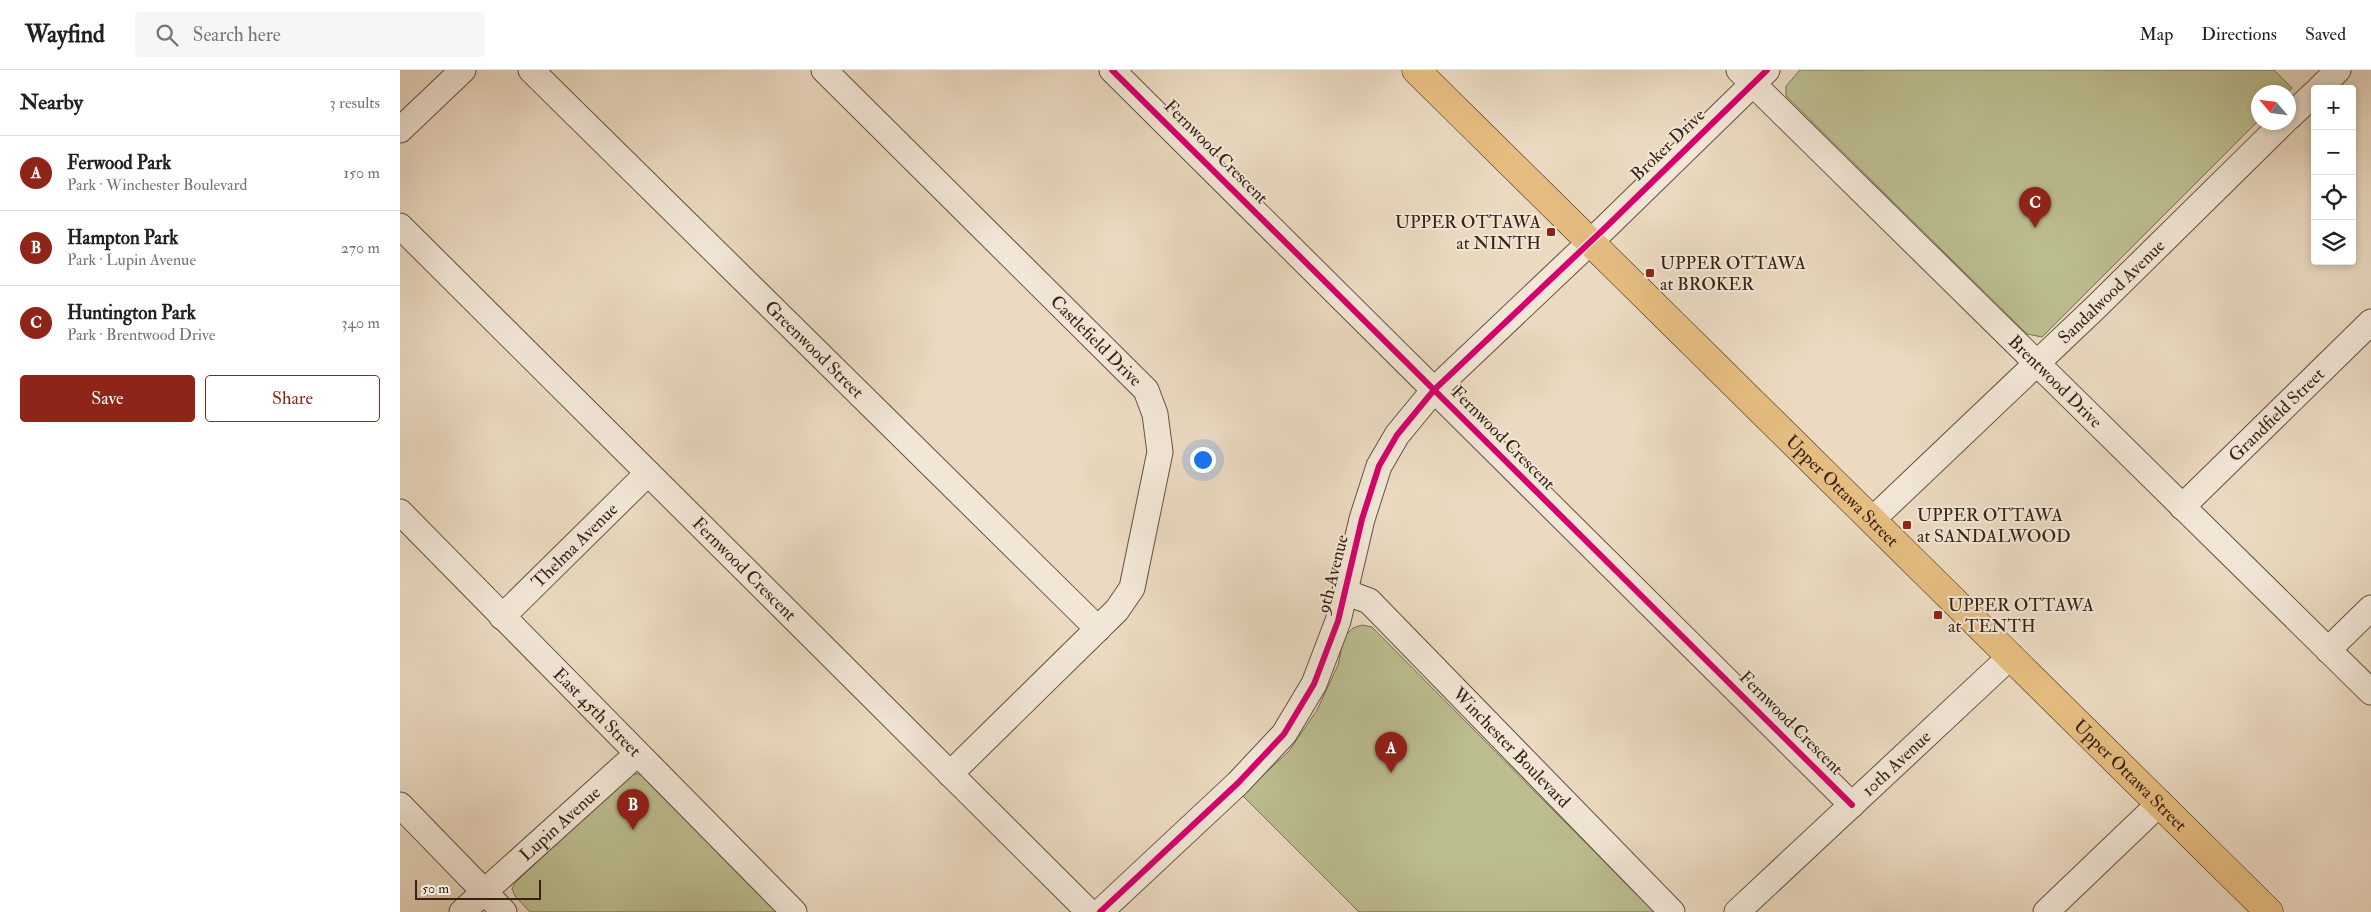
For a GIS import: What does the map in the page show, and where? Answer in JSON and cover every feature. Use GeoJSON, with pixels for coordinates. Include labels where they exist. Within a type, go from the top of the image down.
{"type":"FeatureCollection","features":[{"type":"Feature","properties":{"kind":"main road","name":"Upper Ottawa Street"},"geometry":{"type":"LineString","coordinates":[[1416,70],[2269,912]]}},
{"type":"Feature","properties":{"kind":"street"},"geometry":{"type":"LineString","coordinates":[[400,130],[463,70]]}},
{"type":"Feature","properties":{"kind":"street","name":"Greenwood Street"},"geometry":{"type":"LineString","coordinates":[[531,70],[1098,629]]}},
{"type":"Feature","properties":{"kind":"street","name":"Castlefield Drive"},"geometry":{"type":"LineString","coordinates":[[824,70],[1146,390],[1155,414],[1160,452],[1132,588],[1117,610],[950,774]]}},
{"type":"Feature","properties":{"kind":"street","name":"Fernwood Crescent"},"geometry":{"type":"LineString","coordinates":[[1112,70],[1852,805]]}},
{"type":"Feature","properties":{"kind":"street"},"geometry":{"type":"LineString","coordinates":[[2323,85],[2338,70]]}},
{"type":"Feature","properties":{"kind":"street","name":"Broker Drive"},"geometry":{"type":"LineString","coordinates":[[1591,242],[1753,74]]}},
{"type":"Feature","properties":{"kind":"street","name":"Brentwood Drive"},"geometry":{"type":"LineString","coordinates":[[1753,74],[2036,363],[2371,692]]}},
{"type":"Feature","properties":{"kind":"street"},"geometry":{"type":"LineString","coordinates":[[2296,111],[2311,97]]}},
{"type":"Feature","properties":{"kind":"street","name":"Sandalwood Avenue"},"geometry":{"type":"LineString","coordinates":[[1872,520],[2276,130]]}},
{"type":"Feature","properties":{"kind":"street","name":"Fernwood Crescent"},"geometry":{"type":"LineString","coordinates":[[400,226],[1089,912]]}},
{"type":"Feature","properties":{"kind":"street","name":"9th Avenue"},"geometry":{"type":"LineString","coordinates":[[1100,912],[1238,783],[1284,734],[1314,684],[1338,621],[1362,519],[1379,466],[1398,435],[1434,390],[1591,242]]}},
{"type":"Feature","properties":{"kind":"street","name":"Grandfield Street"},"geometry":{"type":"LineString","coordinates":[[2182,507],[2371,322]]}},
{"type":"Feature","properties":{"kind":"street","name":"Thelma Avenue"},"geometry":{"type":"LineString","coordinates":[[502,617],[648,473]]}},
{"type":"Feature","properties":{"kind":"street","name":"East 45th Street"},"geometry":{"type":"LineString","coordinates":[[400,512],[636,754],[794,912]]}},
{"type":"Feature","properties":{"kind":"street","name":"Winchester Boulevard"},"geometry":{"type":"LineString","coordinates":[[1345,592],[1369,601],[1672,912]]}},
{"type":"Feature","properties":{"kind":"street"},"geometry":{"type":"LineString","coordinates":[[2328,650],[2371,608]]}},
{"type":"Feature","properties":{"kind":"street","name":"10th Avenue"},"geometry":{"type":"LineString","coordinates":[[1737,912],[2011,656]]}},
{"type":"Feature","properties":{"kind":"street","name":"Lupin Avenue"},"geometry":{"type":"LineString","coordinates":[[462,912],[636,754]]}},
{"type":"Feature","properties":{"kind":"street"},"geometry":{"type":"LineString","coordinates":[[2046,912],[2160,803]]}},
{"type":"Feature","properties":{"kind":"street"},"geometry":{"type":"LineString","coordinates":[[400,805],[504,912]]}},
{"type":"Feature","properties":{"kind":"green space"},"geometry":{"type":"Polygon","coordinates":[[[1800,70],[2274,70],[2289,85],[2251,85],[2251,128],[2042,337],[2027,334],[1786,96],[1786,86],[1800,70]]]}},
{"type":"Feature","properties":{"kind":"green space"},"geometry":{"type":"Polygon","coordinates":[[[1362,625],[1372,627],[1654,912],[1359,912],[1242,795],[1289,751],[1317,710],[1338,665],[1344,637],[1353,628],[1362,625]]]}},
{"type":"Feature","properties":{"kind":"green space"},"geometry":{"type":"Polygon","coordinates":[[[640,774],[776,912],[530,912],[515,896],[512,889],[515,883],[626,777],[640,774]]]}},
{"type":"Feature","properties":{"kind":"cycle path"},"geometry":{"type":"LineString","coordinates":[[1112,70],[1852,805]]}},
{"type":"Feature","properties":{"kind":"cycle path"},"geometry":{"type":"LineString","coordinates":[[1100,912],[1238,783],[1284,734],[1314,684],[1338,621],[1362,519],[1379,466],[1397,435],[1434,390],[1606,227],[1767,70]]}},
{"type":"Feature","properties":{"kind":"place","name":"Huntington Park"},"geometry":{"type":"Point","coordinates":[2035,228]}},
{"type":"Feature","properties":{"kind":"place","name":"UPPER OTTAWA at NINTH"},"geometry":{"type":"Point","coordinates":[1551,232]}},
{"type":"Feature","properties":{"kind":"place","name":"UPPER OTTAWA at BROKER"},"geometry":{"type":"Point","coordinates":[1650,273]}},
{"type":"Feature","properties":{"kind":"place","name":"UPPER OTTAWA at SANDALWOOD"},"geometry":{"type":"Point","coordinates":[1907,525]}},
{"type":"Feature","properties":{"kind":"place","name":"UPPER OTTAWA at TENTH"},"geometry":{"type":"Point","coordinates":[1938,615]}},
{"type":"Feature","properties":{"kind":"place","name":"Ferwood Park"},"geometry":{"type":"Point","coordinates":[1391,773]}},
{"type":"Feature","properties":{"kind":"place","name":"Hampton Park"},"geometry":{"type":"Point","coordinates":[633,830]}}]}
